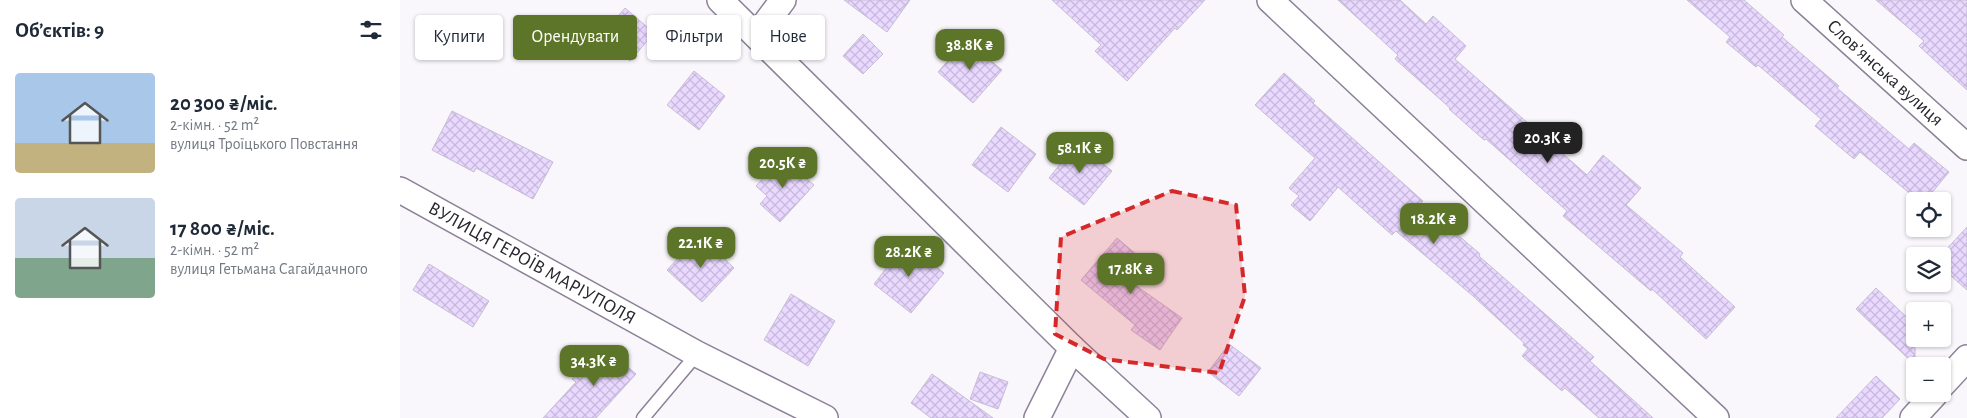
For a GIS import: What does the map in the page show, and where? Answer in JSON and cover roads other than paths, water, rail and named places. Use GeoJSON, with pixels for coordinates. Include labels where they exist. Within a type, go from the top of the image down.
{"type":"FeatureCollection","features":[{"type":"Feature","properties":{"kind":"street"},"geometry":{"type":"LineString","coordinates":[[720,0],[751,29]]}},
{"type":"Feature","properties":{"kind":"street"},"geometry":{"type":"LineString","coordinates":[[772,15],[783,0]]}},
{"type":"Feature","properties":{"kind":"street"},"geometry":{"type":"LineString","coordinates":[[1270,0],[1716,418]]}},
{"type":"Feature","properties":{"kind":"street","name":"Словʼянська вулиця"},"geometry":{"type":"LineString","coordinates":[[1804,0],[1967,147]]}},
{"type":"Feature","properties":{"kind":"street"},"geometry":{"type":"LineString","coordinates":[[782,60],[1072,348],[1148,418]]}},
{"type":"Feature","properties":{"kind":"street","name":"ВУЛИЦЯ ГЕРОЇВ МАРІУПОЛЯ"},"geometry":{"type":"LineString","coordinates":[[400,190],[697,354],[825,418]]}},
{"type":"Feature","properties":{"kind":"street"},"geometry":{"type":"LineString","coordinates":[[1037,418],[1072,348]]}},
{"type":"Feature","properties":{"kind":"street"},"geometry":{"type":"LineString","coordinates":[[1951,376],[1967,358]]}},
{"type":"Feature","properties":{"kind":"street"},"geometry":{"type":"LineString","coordinates":[[1913,418],[1928,402]]}},
{"type":"Feature","properties":{"kind":"lane"},"geometry":{"type":"LineString","coordinates":[[643,418],[697,354]]}}]}
